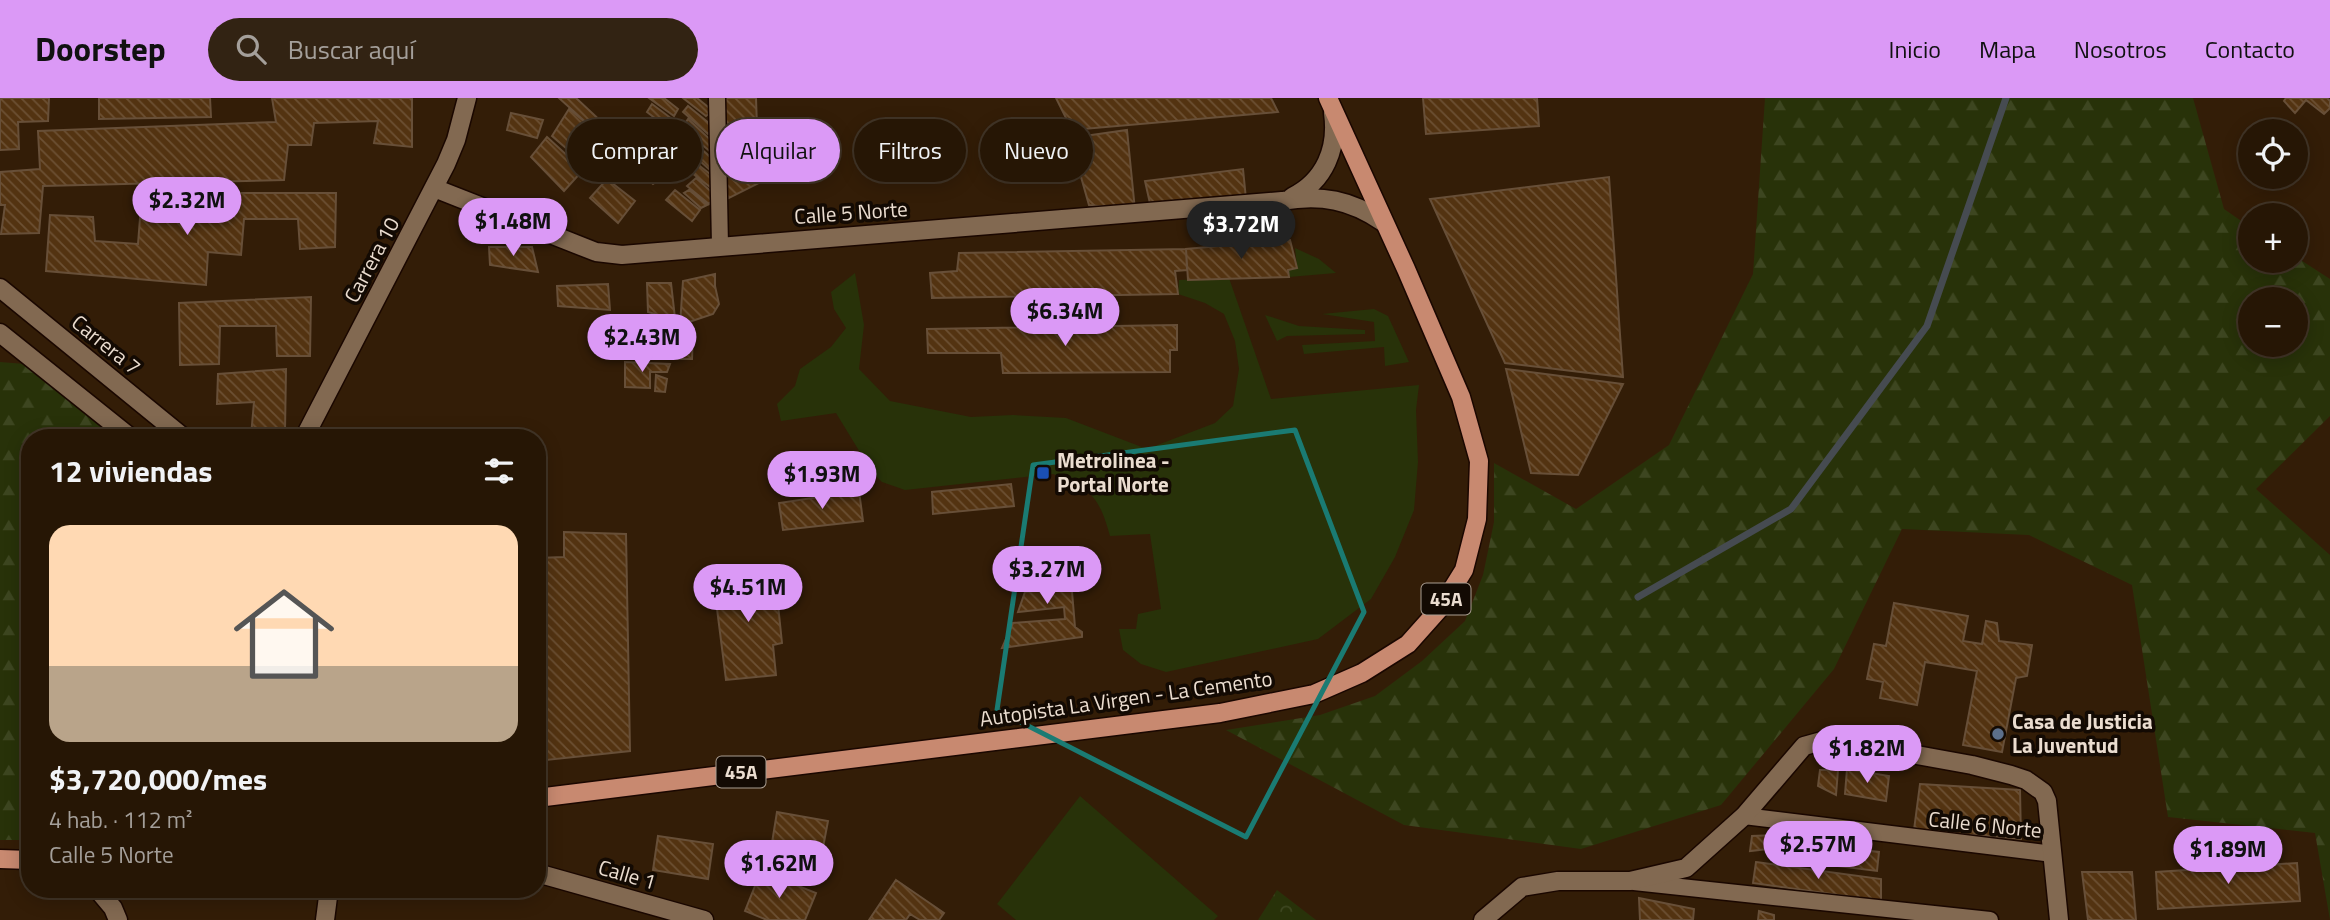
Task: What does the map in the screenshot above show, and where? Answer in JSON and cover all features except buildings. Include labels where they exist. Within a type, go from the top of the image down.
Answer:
[{"type":"main road","name":"Autopista La Virgen - La Cemento","points":[[546,798],[1220,713],[1314,694],[1362,673],[1408,644],[1441,607],[1464,570],[1478,519],[1479,461],[1461,397],[1330,103]]},
{"type":"main road","points":[[0,859],[21,860]]},
{"type":"street","name":"Carrera 10","points":[[309,429],[434,188],[456,140],[467,98]]},
{"type":"street","points":[[717,98],[720,245]]},
{"type":"street","name":"Calle 5 Norte","points":[[1282,201],[1304,191],[1320,175],[1332,154],[1336,131],[1330,103]]},
{"type":"street","name":"Calle 5 Norte","points":[[434,188],[596,252],[622,255],[1282,201],[1303,197],[1325,197],[1346,202],[1365,209],[1383,222]]},
{"type":"street","name":"Carrera 7","points":[[0,288],[173,429]]},
{"type":"street","points":[[0,333],[120,429]]},
{"type":"street","points":[[1630,881],[1686,868],[1744,816],[1804,746],[1829,739],[1972,765],[2026,780],[2043,792],[2047,801],[2059,920]]},
{"type":"street","name":"Calle 6 Norte","points":[[1744,816],[2053,854]]},
{"type":"street","name":"Calle 1","points":[[546,876],[704,920]]},
{"type":"street","points":[[1483,920],[1522,887],[1559,881],[1630,881],[1990,920]]},
{"type":"street","points":[[105,898],[118,920]]},
{"type":"street","points":[[324,920],[328,898]]},
{"type":"highlighted area","points":[[1295,430],[1364,612],[1246,837],[997,710],[1033,465]]},
{"type":"green space","points":[[1765,98],[2193,98],[2224,209],[2238,219],[2238,273],[2308,273],[2308,265],[2330,279],[2330,416],[2256,489],[2330,555],[2330,920],[2315,833],[2168,817],[2132,585],[2029,535],[1902,529],[1834,669],[1721,805],[1581,849],[1404,825],[1226,730],[1320,715],[1375,696],[1422,661],[1465,621],[1483,575],[1494,522],[1494,463],[1576,509],[1669,445],[1753,274]]},
{"type":"green space","points":[[1295,248],[1319,259],[1336,273],[1289,277],[1288,270],[1297,267]]},
{"type":"green space","points":[[855,273],[864,325],[859,369],[890,401],[971,417],[1013,415],[1066,418],[1147,449],[1215,423],[1233,406],[1239,369],[1235,341],[1224,314],[1205,303],[1178,294],[1179,280],[1229,278],[1271,399],[1419,385],[1414,510],[1395,557],[1371,599],[1318,639],[1166,672],[1141,664],[1123,650],[1119,629],[1136,629],[1138,614],[1161,609],[1150,534],[1110,536],[1102,512],[1085,490],[1053,474],[905,490],[882,482],[872,472],[836,413],[781,421],[777,404],[795,386],[800,369],[831,347],[846,328],[834,309],[831,292]]},
{"type":"green space","points":[[1374,309],[1388,316],[1409,362],[1385,366],[1384,347],[1304,354],[1302,345],[1375,341],[1374,322],[1322,314]]},
{"type":"green space","points":[[1265,315],[1299,326],[1365,330],[1365,334],[1287,336],[1277,341]]},
{"type":"green space","points":[[0,362],[25,364],[103,429],[21,429],[21,840],[0,840]]},
{"type":"green space","points":[[1080,796],[1218,916],[1214,920],[1016,920],[997,904]]},
{"type":"green space","points":[[1277,890],[1316,920],[1258,920]]},
{"type":"waterway","points":[[1638,597],[1791,509],[1927,326],[2006,98]]},
{"type":"place","name":"Metrolinea - Portal Norte","points":[[1043,473]]},
{"type":"place","name":"Casa de Justicia La Juventud","points":[[1998,734]]}]
